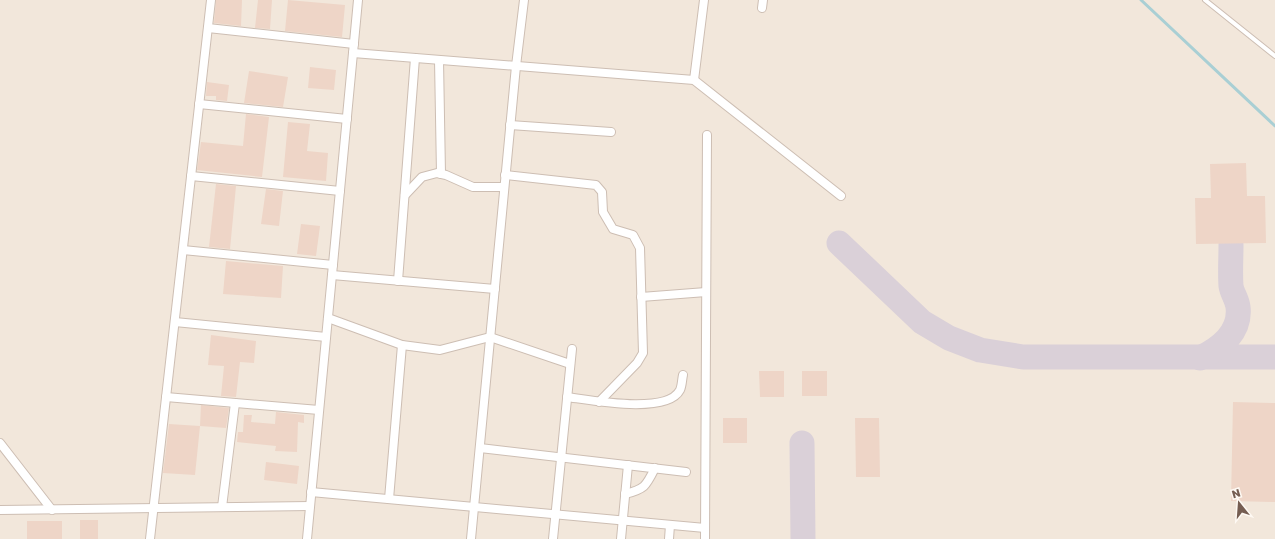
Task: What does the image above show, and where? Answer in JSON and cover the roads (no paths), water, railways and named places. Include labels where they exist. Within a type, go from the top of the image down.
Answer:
[{"type":"street","points":[[150,539],[211,0]]},
{"type":"street","points":[[307,539],[358,0]]},
{"type":"street","points":[[471,539],[505,175],[524,0]]},
{"type":"street","points":[[694,80],[704,0]]},
{"type":"street","points":[[208,28],[354,44]]},
{"type":"street","points":[[353,53],[694,80],[841,196]]},
{"type":"street","points":[[398,281],[415,58]]},
{"type":"street","points":[[439,60],[441,174]]},
{"type":"street","points":[[199,104],[347,119]]},
{"type":"street","points":[[510,125],[610,132]]},
{"type":"street","points":[[705,539],[707,135]]},
{"type":"street","points":[[405,195],[422,177],[437,174],[441,174],[473,187],[504,187]]},
{"type":"street","points":[[505,175],[596,185],[602,192],[603,212],[613,229],[633,235],[640,248],[643,352],[637,363],[599,402]]},
{"type":"street","points":[[191,176],[340,191]]},
{"type":"street","points":[[183,250],[333,265]]},
{"type":"street","points":[[332,275],[495,289]]},
{"type":"street","points":[[641,297],[706,292]]},
{"type":"street","points":[[328,318],[402,345],[440,350],[490,337],[570,364]]},
{"type":"street","points":[[175,322],[326,337]]},
{"type":"street","points":[[389,499],[402,345]]},
{"type":"street","points":[[553,539],[572,349]]},
{"type":"street","points":[[567,397],[618,405],[655,404],[674,396],[681,390],[683,375]]},
{"type":"street","points":[[166,397],[319,410]]},
{"type":"street","points":[[222,507],[235,403]]},
{"type":"street","points":[[0,443],[52,510]]},
{"type":"street","points":[[480,448],[686,472]]},
{"type":"street","points":[[621,539],[628,465]]},
{"type":"street","points":[[625,494],[640,490],[646,486],[655,468]]},
{"type":"street","points":[[311,492],[705,528]]},
{"type":"street","points":[[0,510],[310,506]]},
{"type":"street","points":[[669,539],[670,525]]},
{"type":"lane","points":[[1205,0],[1275,56]]},
{"type":"waterway","points":[[1141,0],[1275,126]]}]
